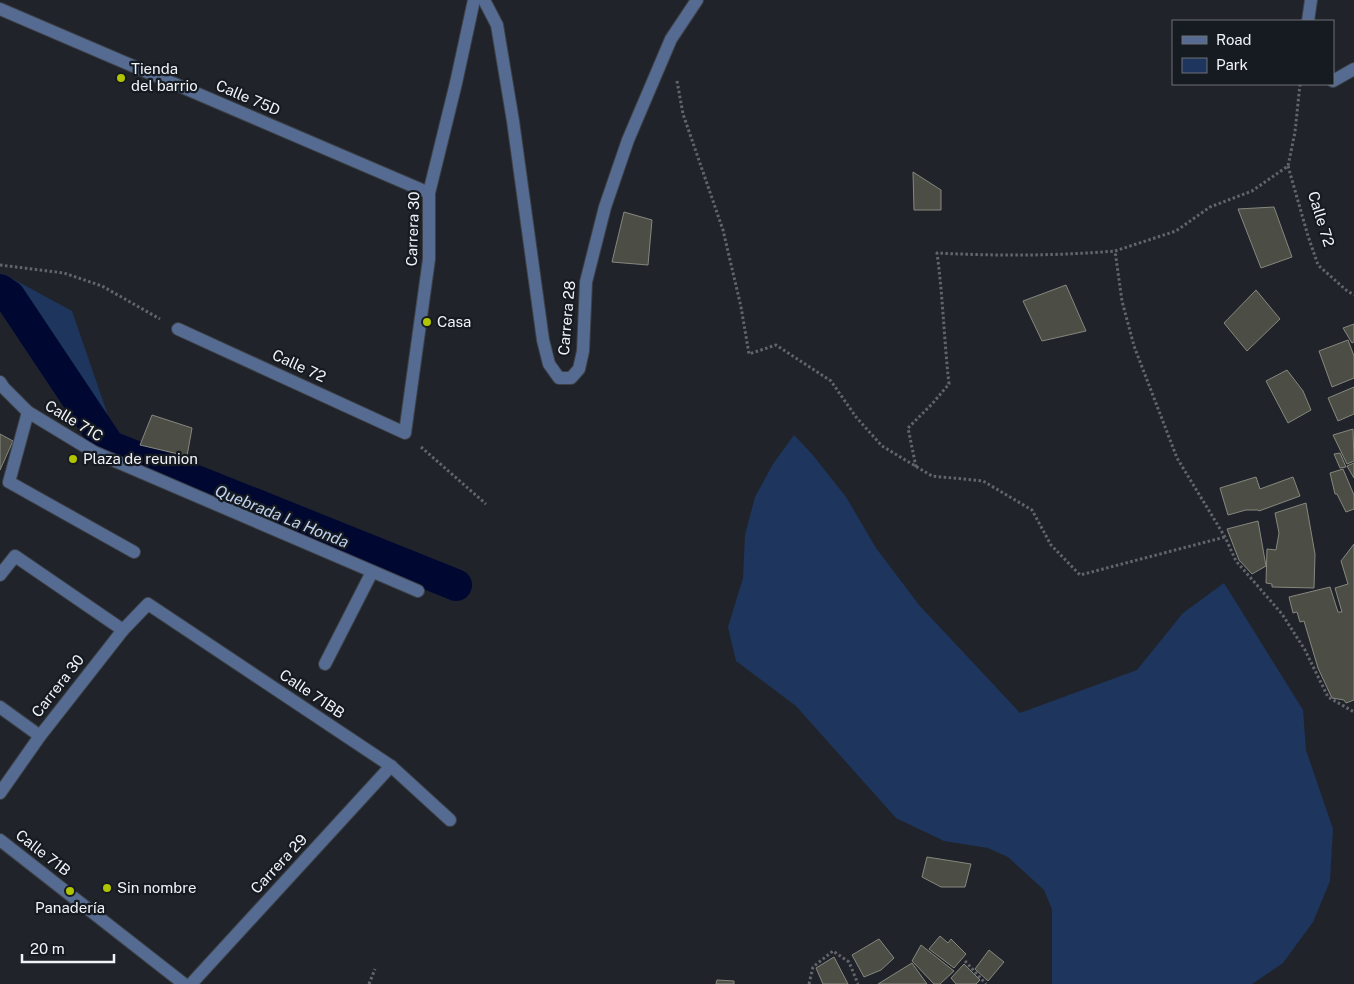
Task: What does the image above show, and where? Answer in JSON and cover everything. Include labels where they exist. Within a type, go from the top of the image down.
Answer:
[{"type":"street","name":"Carrera 30","points":[[405,433],[429,259],[429,193],[474,0]]},
{"type":"street","name":"Carrera 28","points":[[484,0],[497,25],[513,120],[545,348],[549,364],[559,378],[571,378],[579,369],[583,350],[586,282],[605,207],[628,140],[671,39],[697,0]]},
{"type":"street","points":[[1308,20],[1312,0]]},
{"type":"street","name":"Calle 75D","points":[[0,8],[429,193]]},
{"type":"street","points":[[1334,80],[1354,69]]},
{"type":"street","name":"Calle 72","points":[[178,329],[405,433]]},
{"type":"street","name":"Calle 71C","points":[[0,382],[28,412],[94,452],[418,591]]},
{"type":"street","points":[[28,412],[9,482],[134,552]]},
{"type":"street","points":[[0,574],[15,556],[122,630]]},
{"type":"street","points":[[325,664],[372,572]]},
{"type":"street","name":"Carrera 30","points":[[0,792],[40,736],[122,630],[148,604]]},
{"type":"street","name":"Calle 71BB","points":[[148,604],[391,766],[450,820]]},
{"type":"street","points":[[0,707],[40,736]]},
{"type":"street","name":"Carrera 29","points":[[191,984],[391,766]]},
{"type":"street","name":"Calle 71B","points":[[0,840],[184,984]]},
{"type":"path","points":[[677,76],[682,114],[723,230],[741,307],[749,354],[776,345],[831,381],[856,417],[882,446],[932,476],[983,481],[1032,510],[1050,545],[1080,575],[1225,537]]},
{"type":"path","points":[[916,467],[908,428],[949,384],[944,342],[942,289],[937,254],[1058,256],[1115,252],[1176,231],[1210,207],[1252,191],[1288,166],[1295,132],[1300,85]]},
{"type":"path","name":"Calle 72","points":[[1288,166],[1318,265],[1354,295]]},
{"type":"path","points":[[1115,252],[1122,301],[1134,346],[1177,458],[1225,537],[1236,561],[1282,614],[1305,650],[1328,698],[1354,712]]},
{"type":"path","points":[[0,265],[64,273],[102,286],[178,329]]},
{"type":"path","points":[[405,433],[486,504]]},
{"type":"path","points":[[809,984],[813,967],[833,951],[850,962],[858,984]]},
{"type":"path","points":[[965,961],[986,984]]},
{"type":"path","points":[[369,984],[375,969]]},
{"type":"green space","points":[[2,273],[72,311],[113,430]]},
{"type":"green space","points":[[794,435],[812,454],[846,497],[876,548],[919,605],[1020,713],[1137,670],[1183,613],[1224,583],[1303,710],[1306,750],[1333,829],[1330,881],[1313,922],[1283,963],[1252,984],[1052,984],[1052,909],[1044,890],[1008,857],[988,848],[944,841],[896,818],[796,706],[736,661],[728,627],[743,578],[745,535],[755,497],[773,464]]},
{"type":"building","points":[[913,172],[941,190],[941,210],[914,210]]},
{"type":"building","points":[[1274,207],[1292,257],[1261,268],[1238,209]]},
{"type":"building","points":[[624,212],[652,220],[648,265],[612,262]]},
{"type":"building","points":[[1066,285],[1086,331],[1042,341],[1023,301]]},
{"type":"building","points":[[1256,290],[1280,319],[1247,351],[1224,323]]},
{"type":"building","points":[[1354,324],[1354,342],[1352,343],[1343,328]]},
{"type":"building","points":[[1348,340],[1354,356],[1354,378],[1332,387],[1319,351]]},
{"type":"building","points":[[1287,370],[1303,391],[1311,410],[1288,423],[1266,381]]},
{"type":"building","points":[[1354,387],[1354,414],[1338,421],[1328,398]]},
{"type":"building","points":[[152,415],[192,428],[187,456],[140,445]]},
{"type":"building","points":[[1353,429],[1354,461],[1347,464],[1333,435]]},
{"type":"building","points":[[0,434],[13,441],[0,470]]},
{"type":"building","points":[[1340,453],[1346,467],[1340,468],[1334,454]]},
{"type":"building","points":[[1354,463],[1354,478],[1347,466]]},
{"type":"building","points":[[1343,469],[1354,495],[1354,509],[1346,512],[1337,494],[1335,494],[1330,473]]},
{"type":"building","points":[[1256,477],[1260,489],[1293,477],[1300,496],[1259,511],[1246,510],[1228,515],[1220,488]]},
{"type":"building","points":[[1306,503],[1315,554],[1314,588],[1272,587],[1272,584],[1266,583],[1267,549],[1276,550],[1279,533],[1275,513]]},
{"type":"building","points":[[1258,521],[1266,566],[1252,574],[1239,560],[1227,529]]},
{"type":"building","points":[[1354,544],[1354,700],[1346,703],[1344,700],[1332,698],[1318,668],[1304,621],[1300,622],[1297,612],[1293,613],[1289,597],[1330,587],[1338,612],[1342,612],[1335,588],[1348,584],[1341,561]]},
{"type":"building","points":[[927,857],[971,864],[965,887],[941,887],[922,877]]},
{"type":"building","points":[[940,936],[948,943],[951,939],[966,954],[954,968],[929,949]]},
{"type":"building","points":[[879,939],[894,958],[881,970],[864,977],[852,955]]},
{"type":"building","points":[[921,945],[954,971],[940,984],[934,984],[912,961]]},
{"type":"building","points":[[989,950],[1004,962],[988,981],[975,969]]},
{"type":"building","points":[[834,957],[848,984],[823,984],[816,968]]},
{"type":"building","points":[[912,963],[927,984],[878,984]]},
{"type":"building","points":[[964,964],[980,980],[976,984],[956,984],[951,978]]},
{"type":"building","points":[[717,980],[734,981],[734,984],[716,984]]},
{"type":"waterway","name":"Quebrada La Honda","points":[[0,290],[9,296],[109,446],[456,585]]},
{"type":"place","name":"Tienda del barrio","points":[[121,78]]},
{"type":"place","name":"Casa","points":[[427,322]]},
{"type":"place","name":"Plaza de reunion","points":[[73,459]]},
{"type":"place","name":"Sin nombre","points":[[107,888]]},
{"type":"place","name":"Panadería","points":[[70,891]]}]
